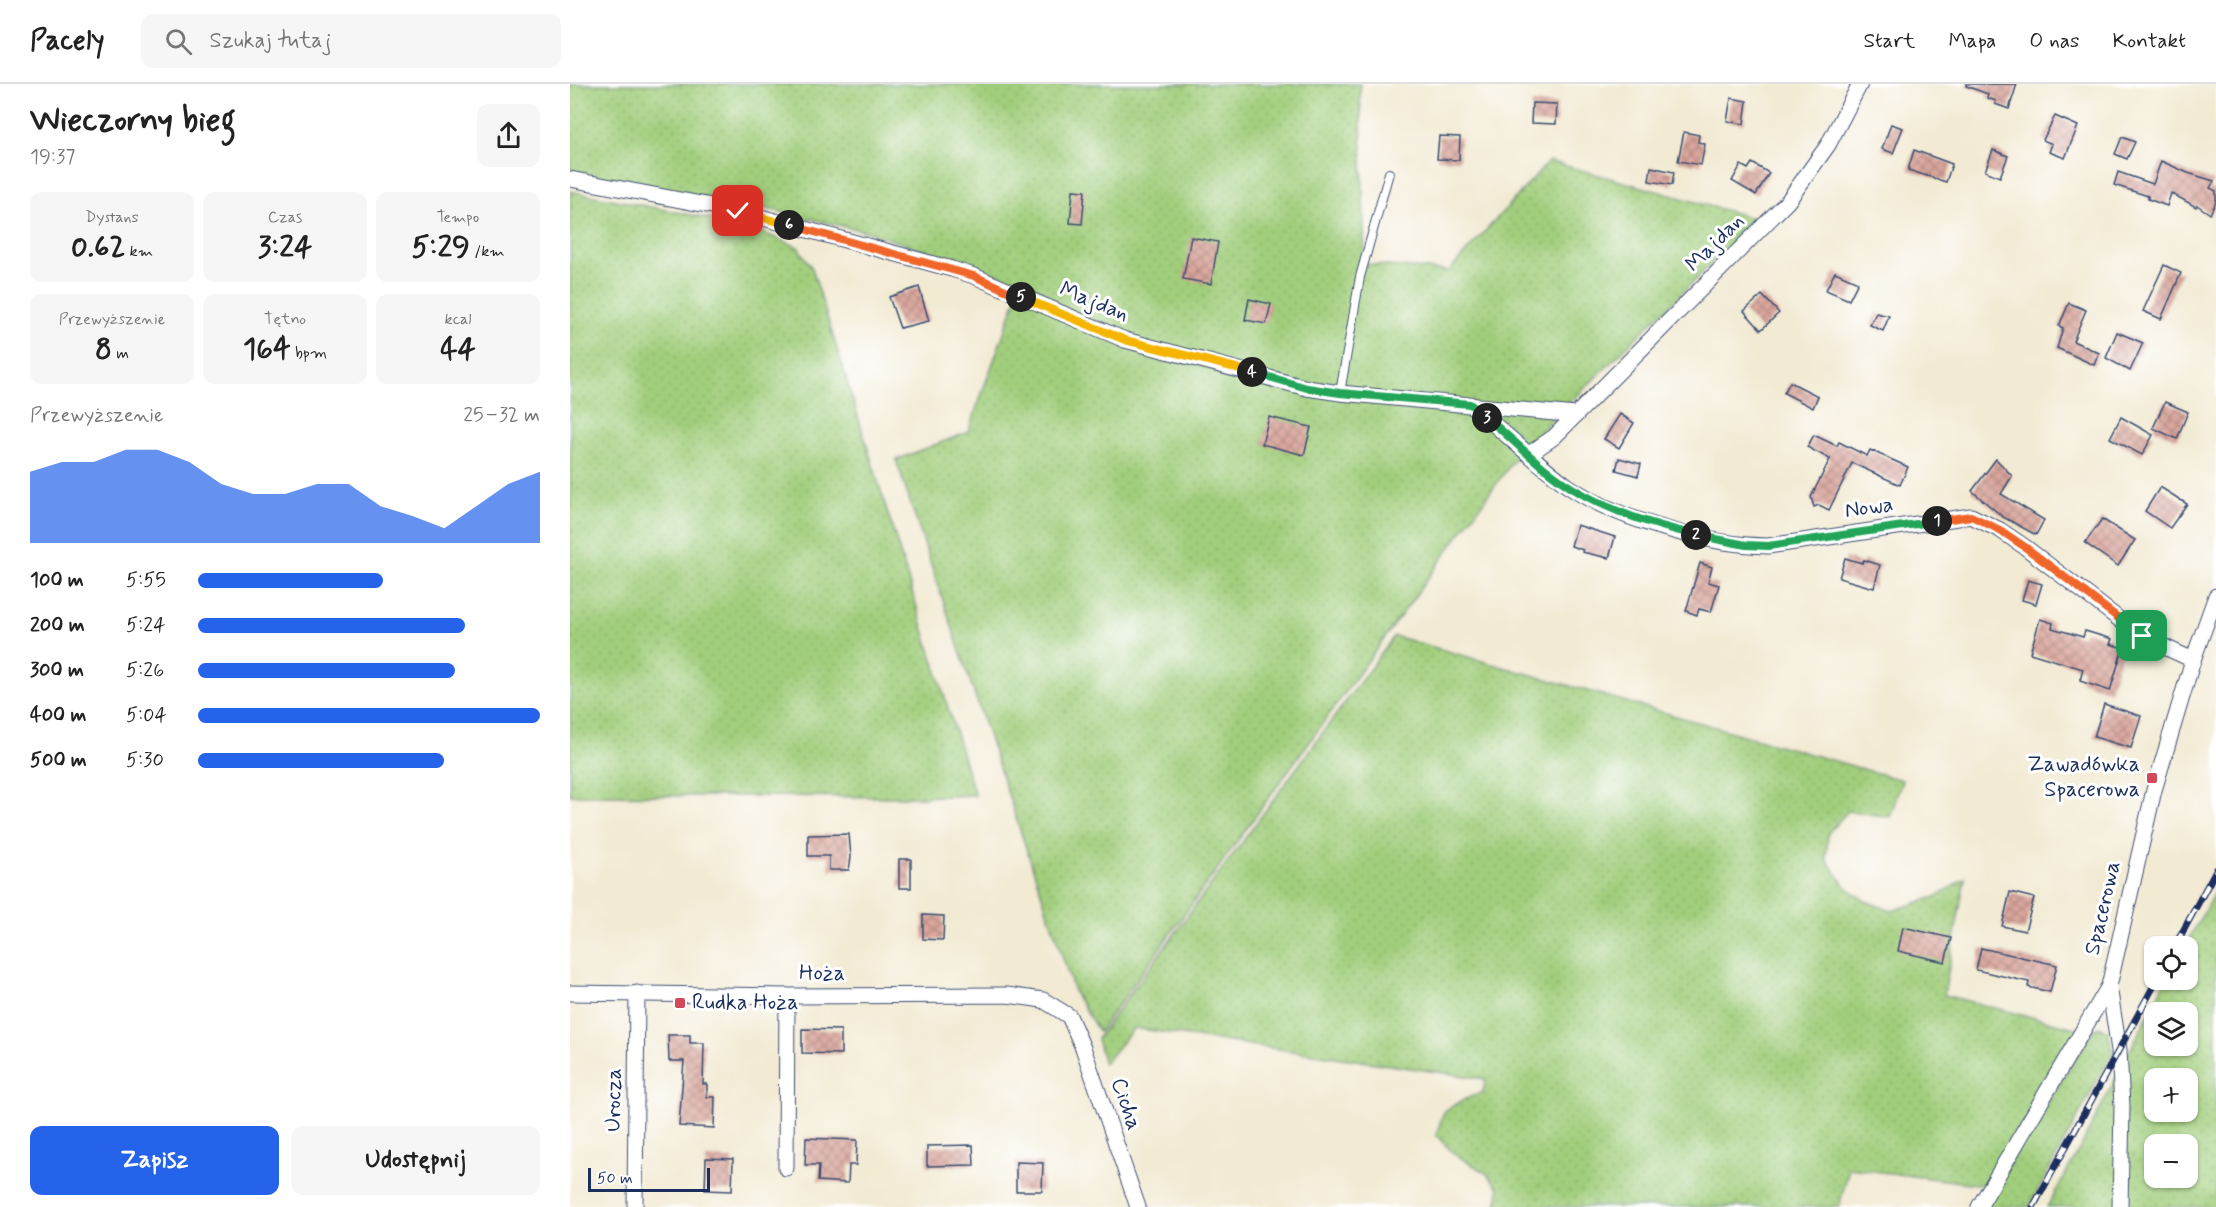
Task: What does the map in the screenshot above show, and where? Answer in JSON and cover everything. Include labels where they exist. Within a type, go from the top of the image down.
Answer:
[{"type":"street","name":"Majdan","points":[[1529,454],[1554,437],[1788,201],[1828,146],[1860,84]]},
{"type":"street","name":"Majdan","points":[[570,179],[738,211],[929,263],[974,276],[1125,340],[1307,388],[1576,415]]},
{"type":"street","name":"Nowa","points":[[1470,404],[1571,488],[1603,505],[1654,525],[1746,545],[1768,546],[1971,516],[2000,530],[2025,547],[2142,636],[2193,660]]},
{"type":"street","name":"Spacerowa","points":[[1979,1207],[2109,986],[2143,835],[2193,660],[2216,596]]},
{"type":"street","points":[[2109,986],[2119,1050],[2122,1106],[2120,1207]]},
{"type":"street","name":"Hoża","points":[[570,993],[1007,996],[1043,1000],[1069,1016]]},
{"type":"street","name":"Urocza","points":[[635,1207],[637,993]]},
{"type":"street","points":[[786,1168],[787,996]]},
{"type":"street","name":"Cicha","points":[[1069,1016],[1083,1048],[1138,1207]]},
{"type":"lane","points":[[1340,393],[1360,277],[1389,173]]},
{"type":"green space","points":[[570,84],[1360,84],[1365,264],[1449,271],[1549,161],[1757,219],[1518,454],[1099,1032],[1075,994],[896,460],[968,432],[1022,282],[864,231],[746,204],[681,200],[570,176]]},
{"type":"green space","points":[[570,191],[747,226],[798,247],[812,268],[975,795],[916,797],[570,795]]},
{"type":"green space","points":[[1394,636],[1902,780],[1890,817],[1848,811],[1828,833],[1826,859],[1845,886],[1865,901],[1892,911],[1938,896],[1965,878],[1944,995],[2083,1030],[1992,1186],[1849,1168],[1839,1207],[1497,1207],[1499,1188],[1486,1173],[1454,1154],[1436,1135],[1444,1111],[1483,1092],[1486,1079],[1134,1028],[1104,1064],[1097,1039]]},
{"type":"green space","points":[[2216,890],[2216,1207],[2047,1207],[2144,1023],[2144,1056],[2198,1056],[2198,1002],[2155,1002],[2161,990],[2198,990],[2198,936],[2191,936]]},
{"type":"green space","points":[[2101,1027],[2108,1031],[2113,1052],[2029,1207],[1982,1207],[2094,1029]]},
{"type":"building","points":[[1966,84],[2017,84],[2009,109],[1995,104],[1996,101],[1987,98],[1988,94],[1966,86]]},
{"type":"building","points":[[1731,98],[1747,101],[1744,124],[1727,121]]},
{"type":"building","points":[[1532,103],[1557,104],[1556,124],[1531,123]]},
{"type":"building","points":[[2055,116],[2078,126],[2065,158],[2049,152],[2052,144],[2043,140]]},
{"type":"building","points":[[1891,124],[1903,128],[1893,153],[1882,149]]},
{"type":"building","points":[[1684,132],[1699,135],[1698,142],[1705,144],[1701,165],[1678,161]]},
{"type":"building","points":[[1439,136],[1460,137],[1459,160],[1437,159]]},
{"type":"building","points":[[2122,137],[2135,142],[2127,159],[2115,154]]},
{"type":"building","points":[[1914,150],[1952,164],[1946,182],[1908,170]]},
{"type":"building","points":[[1993,150],[2008,156],[2000,177],[1985,171]]},
{"type":"building","points":[[2161,161],[2214,181],[2210,188],[2216,191],[2216,202],[2210,214],[2171,193],[2167,206],[2148,199],[2148,196],[2114,185],[2118,172],[2153,184]]},
{"type":"building","points":[[1752,163],[1769,173],[1756,195],[1732,181],[1741,165],[1748,169]]},
{"type":"building","points":[[1651,167],[1674,172],[1672,185],[1649,181]]},
{"type":"building","points":[[1073,190],[1085,191],[1082,224],[1070,223]]},
{"type":"building","points":[[1191,237],[1218,242],[1211,284],[1183,279]]},
{"type":"building","points":[[2164,265],[2181,273],[2161,319],[2143,311]]},
{"type":"building","points":[[1835,272],[1858,282],[1849,300],[1826,290]]},
{"type":"building","points":[[919,287],[929,321],[900,328],[889,297]]},
{"type":"building","points":[[1762,295],[1779,313],[1761,330],[1744,311]]},
{"type":"building","points":[[1249,299],[1271,304],[1266,324],[1245,320]]},
{"type":"building","points":[[2069,303],[2086,310],[2073,341],[2099,353],[2094,365],[2057,348],[2063,328],[2059,326]]},
{"type":"building","points":[[1876,313],[1889,316],[1883,331],[1870,325]]},
{"type":"building","points":[[2117,332],[2143,343],[2130,371],[2106,358]]},
{"type":"building","points":[[1790,382],[1818,396],[1813,408],[1784,393]]},
{"type":"building","points":[[2165,402],[2188,412],[2177,439],[2153,428]]},
{"type":"building","points":[[1620,414],[1634,423],[1619,448],[1604,439]]},
{"type":"building","points":[[1269,417],[1311,427],[1304,455],[1262,444]]},
{"type":"building","points":[[2121,417],[2153,435],[2142,455],[2110,438]]},
{"type":"building","points":[[1814,435],[1837,446],[1839,442],[1867,456],[1870,450],[1908,467],[1900,485],[1852,463],[1829,510],[1819,505],[1814,507],[1811,497],[1830,459],[1807,447]]},
{"type":"building","points":[[1619,458],[1641,464],[1638,476],[1616,470]]},
{"type":"building","points":[[1996,459],[2012,476],[2001,494],[2044,520],[2036,535],[2003,517],[1972,491]]},
{"type":"building","points":[[2160,487],[2187,504],[2170,528],[2145,511]]},
{"type":"building","points":[[2102,519],[2135,540],[2118,566],[2085,543]]},
{"type":"building","points":[[1577,525],[1615,537],[1609,558],[1582,552],[1583,550],[1571,546]]},
{"type":"building","points":[[1845,558],[1880,565],[1874,588],[1839,578]]},
{"type":"building","points":[[1700,563],[1712,567],[1708,582],[1719,585],[1711,612],[1699,609],[1697,615],[1686,611]]},
{"type":"building","points":[[2028,580],[2042,584],[2036,604],[2022,600]]},
{"type":"building","points":[[2040,619],[2053,623],[2052,628],[2083,637],[2085,631],[2112,639],[2110,644],[2123,648],[2110,691],[2080,681],[2083,669],[2030,653]]},
{"type":"building","points":[[2104,704],[2141,716],[2131,748],[2094,737]]},
{"type":"building","points":[[849,834],[851,857],[849,870],[829,870],[829,856],[808,856],[808,835]]},
{"type":"building","points":[[899,859],[911,859],[911,888],[899,888]]},
{"type":"building","points":[[2010,892],[2034,898],[2025,931],[2002,926]]},
{"type":"building","points":[[923,915],[944,916],[943,940],[923,939]]},
{"type":"building","points":[[1903,927],[1951,938],[1945,962],[1898,951]]},
{"type":"building","points":[[1981,948],[2057,965],[2050,992],[2028,987],[2029,982],[1976,970]]},
{"type":"building","points":[[802,1029],[841,1030],[841,1054],[802,1053]]},
{"type":"building","points":[[668,1035],[690,1035],[690,1043],[704,1043],[703,1084],[707,1084],[707,1097],[715,1097],[714,1128],[679,1126],[684,1061],[669,1061]]},
{"type":"building","points":[[806,1138],[857,1140],[856,1165],[849,1165],[848,1183],[818,1181],[819,1165],[805,1165]]},
{"type":"building","points":[[973,1145],[974,1165],[927,1166],[927,1146]]},
{"type":"building","points":[[706,1158],[733,1159],[732,1191],[705,1190]]},
{"type":"building","points":[[1016,1162],[1043,1163],[1042,1191],[1016,1191]]},
{"type":"railway","points":[[2180,936],[2216,870]]},
{"type":"railway","points":[[2033,1207],[2152,990]]},
{"type":"place","name":"Zawadówka Spacerowa","points":[[2152,778]]},
{"type":"place","name":"Rudka Hoża","points":[[680,1003]]},
{"type":"route","points":[[738,211],[974,276],[1125,340],[1307,388],[1470,404],[1544,468],[1571,488],[1632,517],[1677,531],[1724,542],[1768,546],[1971,516],[2000,530],[2025,547],[2142,636]]}]
